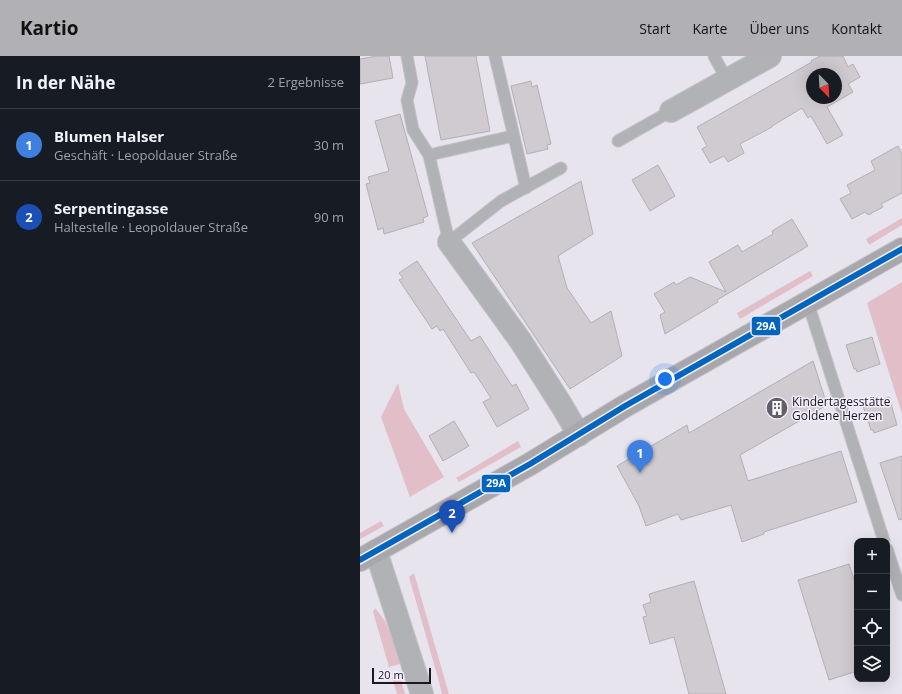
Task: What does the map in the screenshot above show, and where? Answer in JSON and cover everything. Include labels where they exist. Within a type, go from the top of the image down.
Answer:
[{"type":"main road","points":[[368,555],[530,464],[625,406],[902,249]]},
{"type":"street","points":[[671,111],[770,56]]},
{"type":"street","points":[[449,242],[520,340],[579,435]]},
{"type":"street","points":[[368,555],[422,694]]},
{"type":"lane","points":[[407,56],[412,83],[407,100],[413,130],[429,155],[449,242],[501,201],[561,168]]},
{"type":"lane","points":[[495,56],[526,188]]},
{"type":"lane","points":[[714,56],[731,78]]},
{"type":"lane","points":[[618,141],[671,111]]},
{"type":"lane","points":[[429,155],[513,136]]},
{"type":"lane","points":[[808,303],[883,538]]},
{"type":"lane","points":[[890,558],[902,595]]},
{"type":"shaded area","points":[[902,218],[902,225],[869,245],[866,239]]},
{"type":"shaded area","points":[[810,271],[813,276],[740,319],[737,313]]},
{"type":"shaded area","points":[[902,282],[902,414],[867,303]]},
{"type":"shaded area","points":[[398,383],[404,409],[444,477],[410,497],[381,417]]},
{"type":"shaded area","points":[[518,441],[521,447],[459,482],[456,478]]},
{"type":"shaded area","points":[[381,521],[384,526],[360,539],[360,533]]},
{"type":"shaded area","points":[[414,573],[449,694],[442,694],[409,577]]},
{"type":"shaded area","points":[[375,608],[385,621],[401,660],[400,664],[389,667],[373,612]]},
{"type":"shaded area","points":[[400,676],[405,694],[397,694],[392,678]]},
{"type":"building","points":[[377,56],[389,56],[393,78],[360,84],[360,59]]},
{"type":"building","points":[[425,56],[476,56],[490,131],[441,140]]},
{"type":"building","points":[[820,56],[843,56],[848,67],[853,64],[860,77],[848,84],[853,92],[842,98],[842,68],[806,68],[806,104],[832,104],[827,107],[843,135],[827,144],[811,116],[808,118],[802,108],[772,127],[740,144],[744,153],[728,162],[724,156],[710,163],[702,149],[707,146],[697,127],[812,62],[811,61]]},
{"type":"building","points":[[531,81],[532,87],[537,85],[551,144],[547,145],[548,149],[527,154],[511,86]]},
{"type":"building","points":[[400,114],[428,216],[423,218],[424,222],[384,234],[383,228],[378,230],[366,184],[370,183],[368,177],[389,171],[375,121]]},
{"type":"building","points":[[898,146],[902,154],[902,193],[881,204],[883,207],[868,215],[865,212],[852,219],[840,199],[851,193],[847,185],[875,170],[871,161]]},
{"type":"building","points":[[658,165],[675,196],[650,211],[632,180]]},
{"type":"building","points":[[581,181],[593,234],[558,256],[567,288],[591,323],[611,311],[622,356],[570,389],[472,243]]},
{"type":"building","points":[[792,219],[808,246],[717,300],[718,302],[665,334],[660,315],[665,312],[654,294],[674,282],[676,285],[690,277],[726,292],[709,262],[738,245],[742,252],[773,234],[772,231]]},
{"type":"building","points":[[417,261],[471,341],[480,336],[512,386],[516,384],[529,409],[497,427],[483,402],[491,398],[474,372],[471,373],[443,329],[440,331],[437,326],[432,329],[399,280],[403,278],[399,273]]},
{"type":"building","points":[[872,337],[880,364],[857,372],[856,369],[854,369],[846,345]]},
{"type":"building","points":[[813,361],[827,405],[740,455],[748,481],[841,451],[857,502],[764,532],[764,534],[742,542],[731,505],[681,520],[678,514],[646,526],[639,506],[617,466],[687,425],[689,433]]},
{"type":"building","points":[[889,397],[897,425],[874,433],[873,430],[871,430],[863,406]]},
{"type":"building","points":[[454,421],[469,446],[443,461],[429,436]]},
{"type":"building","points":[[902,456],[902,519],[899,520],[880,463]]},
{"type":"building","points":[[849,564],[854,580],[854,672],[829,680],[798,580]]},
{"type":"building","points":[[694,581],[726,694],[689,694],[674,637],[650,644],[643,617],[647,616],[643,605],[651,602],[649,594]]},
{"type":"transit line","name":"29A","points":[[360,560],[530,464],[625,406],[902,249]]},
{"type":"place","name":"Kindertagesstätte Goldene Herzen","points":[[777,408]]},
{"type":"place","name":"Blumen Halser","points":[[640,473]]},
{"type":"place","name":"Serpentingasse","points":[[452,533]]}]
